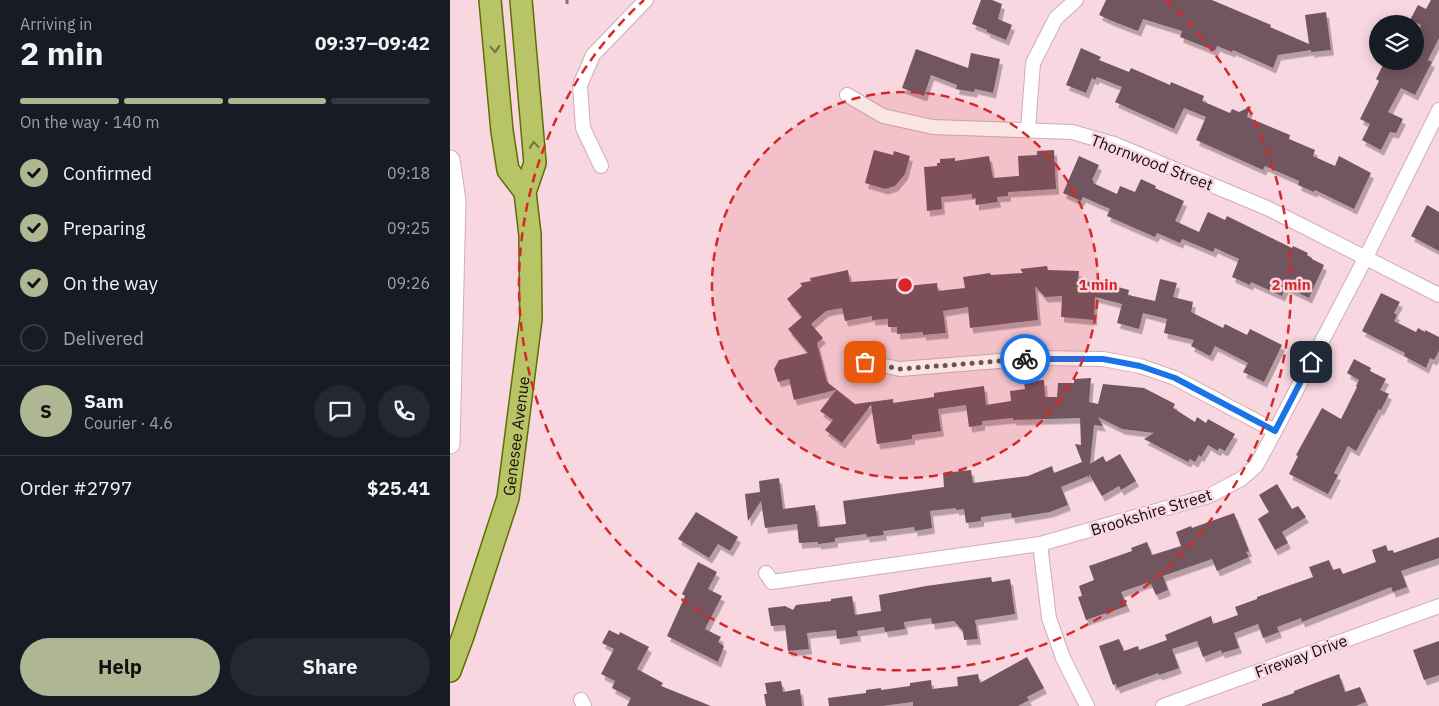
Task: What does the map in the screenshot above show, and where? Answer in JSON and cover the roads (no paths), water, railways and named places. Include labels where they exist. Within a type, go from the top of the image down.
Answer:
[{"type":"main road","points":[[490,0],[502,131],[508,170],[525,192]]},
{"type":"main road","name":"Genesee Avenue","points":[[450,671],[508,498],[531,319],[530,235],[525,192],[535,163],[521,0]]},
{"type":"street","points":[[601,166],[583,128],[580,85],[594,56],[646,0]]},
{"type":"street","points":[[1028,129],[1033,63],[1056,18],[1076,0]]},
{"type":"street","name":"Thornwood Street","points":[[847,95],[882,116],[933,127],[1072,132],[1114,144],[1267,208],[1439,296]]},
{"type":"street","name":"Brookshire Street","points":[[766,573],[772,582],[1040,544],[1209,496],[1242,478],[1256,466],[1275,431],[1439,110]]},
{"type":"street","points":[[450,160],[456,201],[450,444]]},
{"type":"street","points":[[865,362],[900,369],[1038,358],[1103,359],[1140,366],[1175,378],[1275,431]]},
{"type":"street","points":[[1040,544],[1048,618],[1063,658],[1087,706]]},
{"type":"street","name":"Fireway Drive","points":[[1163,706],[1439,606]]}]
